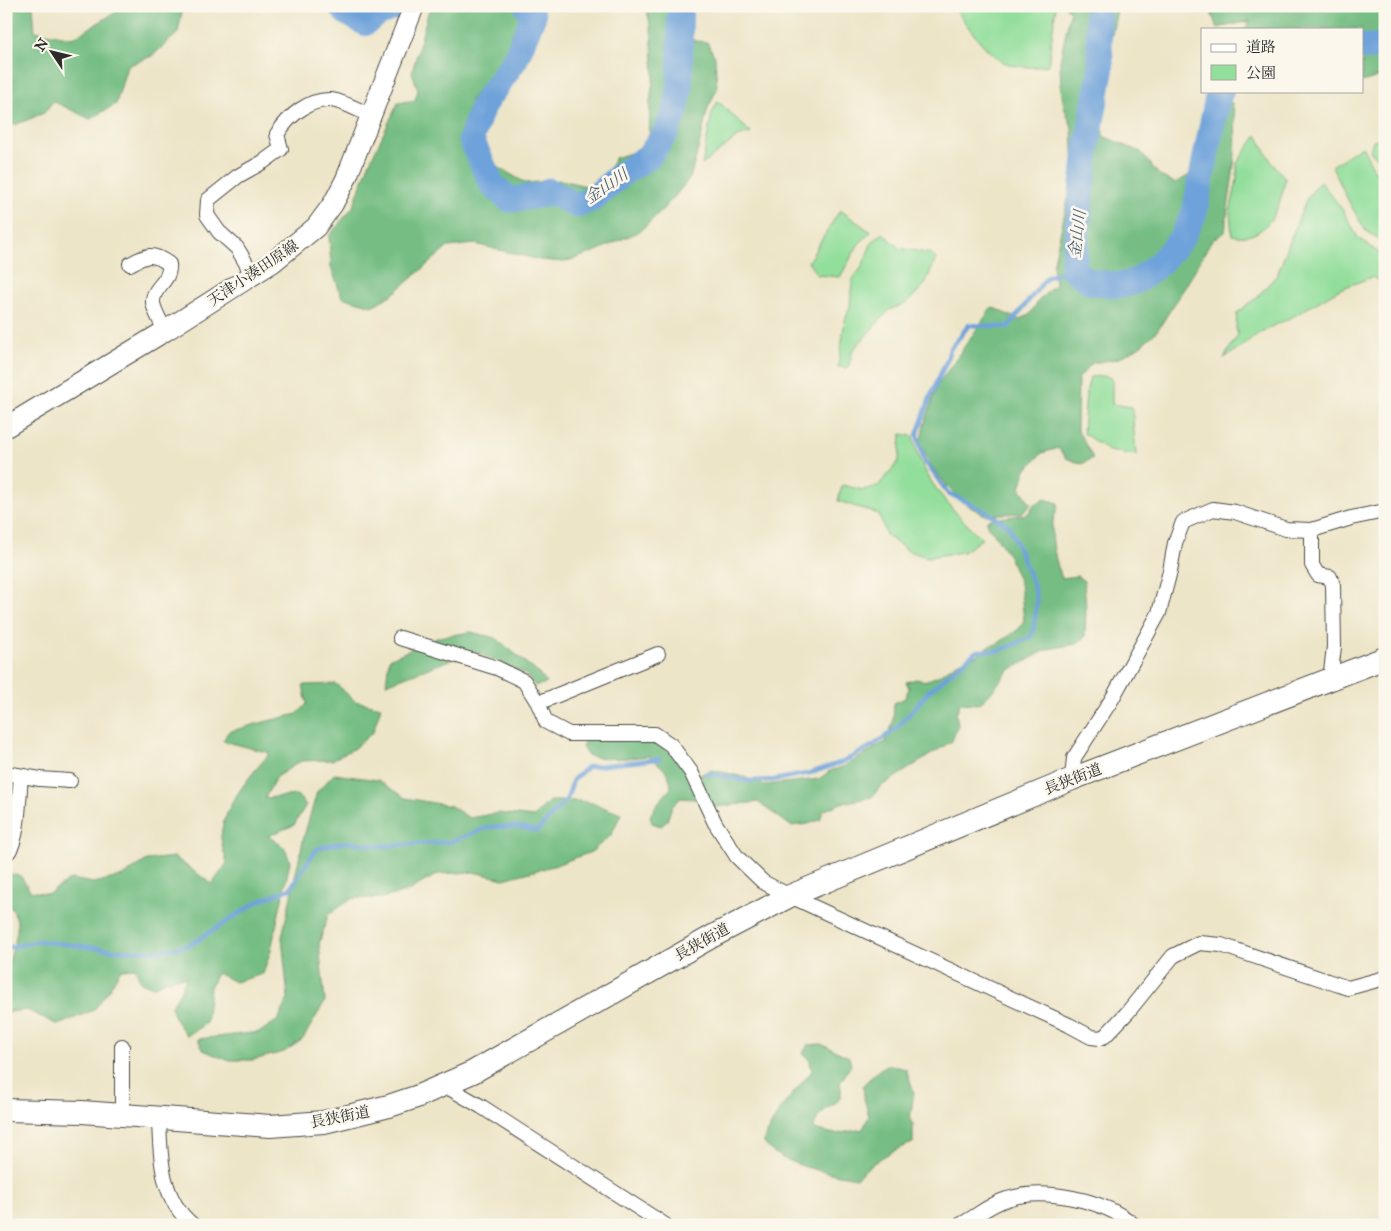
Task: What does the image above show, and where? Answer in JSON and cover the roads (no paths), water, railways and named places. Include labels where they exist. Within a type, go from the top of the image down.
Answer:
[{"type":"main road","name":"天津小湊田原線","points":[[6,427],[165,331],[273,262],[307,236],[333,204],[346,179],[412,10]]},
{"type":"main road","name":"長狭街道","points":[[6,1110],[122,1114],[270,1126],[324,1122],[390,1106],[444,1085],[487,1064],[713,936],[790,896],[1072,779],[1385,658]]},
{"type":"street","points":[[253,274],[238,248],[219,232],[207,215],[208,200],[238,176],[263,162],[280,149],[277,134],[284,122],[307,104],[331,100],[358,109],[371,116]]},
{"type":"street","points":[[130,264],[145,256],[157,256],[169,264],[170,271],[166,280],[155,293],[153,302],[165,331]]},
{"type":"street","points":[[1072,779],[1074,758],[1112,699],[1159,613],[1175,543],[1182,522],[1213,509],[1235,512],[1286,529],[1312,530],[1350,518],[1385,511]]},
{"type":"street","points":[[1312,530],[1312,565],[1318,575],[1330,577],[1333,585],[1334,647],[1330,680]]},
{"type":"street","points":[[400,638],[497,668],[524,680],[538,703],[546,722],[569,734],[655,734],[671,745],[691,772],[714,823],[738,857],[763,882],[1091,1037],[1100,1038],[1128,1013],[1173,956],[1200,943],[1221,945],[1348,988],[1385,978]]},
{"type":"street","points":[[538,703],[658,654]]},
{"type":"street","points":[[6,773],[70,780]]},
{"type":"street","points":[[6,854],[10,852],[16,839],[21,776]]},
{"type":"street","points":[[122,1046],[122,1114]]},
{"type":"street","points":[[444,1085],[482,1107],[665,1225]]},
{"type":"street","points":[[159,1117],[160,1148],[165,1178],[176,1205],[178,1220],[193,1225]]},
{"type":"street","points":[[960,1225],[1007,1199],[1033,1194],[1063,1196],[1110,1208],[1134,1225]]},
{"type":"waterway","name":"金山川","points":[[341,6],[347,13],[365,23],[379,13],[396,6]]},
{"type":"waterway","name":"金山川","points":[[527,6],[533,17],[515,60],[483,105],[471,139],[492,185],[510,200],[543,195],[549,191],[576,205],[591,200],[623,173],[649,156],[665,134],[676,110],[680,85],[680,6]]},
{"type":"waterway","name":"金山川","points":[[1097,6],[1101,69],[1087,146],[1073,269],[1090,282],[1116,285],[1127,284],[1140,279],[1160,263],[1181,239],[1194,214],[1217,100],[1221,92]]},
{"type":"waterway","name":"金山川","points":[[1364,47],[1385,46]]},
{"type":"waterway","points":[[706,773],[746,781],[774,780],[810,773],[843,762],[874,745],[898,727],[930,690],[977,651],[999,651],[1031,637],[1037,601],[1033,584],[1009,526],[985,511],[948,493],[924,460],[917,435],[950,349],[969,325],[1008,327],[1047,277],[1073,269]]},
{"type":"waterway","points":[[6,948],[39,941],[114,950],[159,951],[190,945],[257,902],[290,889],[317,849],[347,842],[380,846],[450,842],[489,827],[519,827],[537,831],[567,799],[573,780],[587,767],[659,759]]}]
